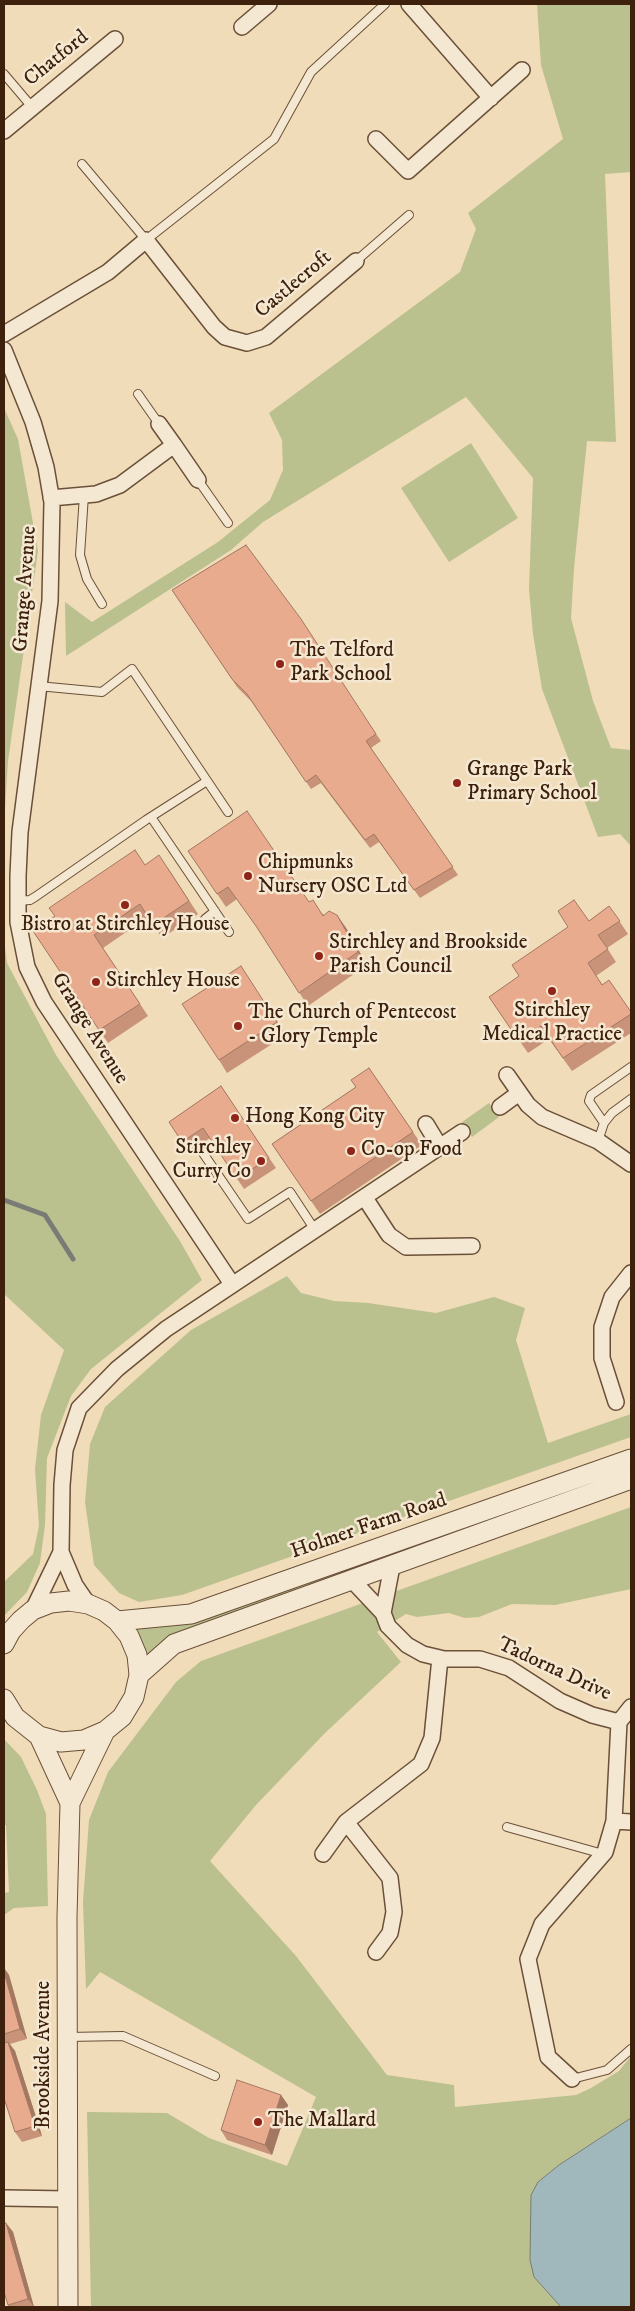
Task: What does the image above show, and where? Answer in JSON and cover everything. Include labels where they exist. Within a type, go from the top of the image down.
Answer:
[{"type":"street","points":[[242,28],[269,4]]},
{"type":"street","points":[[409,4],[490,98]]},
{"type":"street","name":"Chatford","points":[[4,130],[115,39]]},
{"type":"street","points":[[376,139],[408,171],[522,70]]},
{"type":"street","points":[[4,334],[108,272],[146,240]]},
{"type":"street","name":"Castlecroft","points":[[146,240],[214,327],[225,337],[248,343],[266,337],[356,261]]},
{"type":"street","name":"Grange Avenue","points":[[4,350],[33,422],[46,467],[51,498],[50,601],[20,832],[17,901],[20,931],[27,967],[44,1002],[232,1284]]},
{"type":"street","points":[[159,424],[198,480]]},
{"type":"street","points":[[51,498],[96,494],[120,485],[174,445]]},
{"type":"street","points":[[506,1075],[528,1105],[542,1117],[598,1141],[631,1164]]},
{"type":"street","points":[[500,1107],[520,1094]]},
{"type":"street","points":[[426,1124],[440,1147]]},
{"type":"street","points":[[88,1604],[75,1585],[61,1552],[62,1485],[65,1450],[79,1408],[117,1369],[166,1329],[462,1132]]},
{"type":"street","points":[[364,1198],[388,1235],[406,1247],[472,1246]]},
{"type":"street","points":[[616,1402],[602,1358],[602,1327],[612,1297],[631,1273]]},
{"type":"street","name":"Holmer Farm Road","points":[[117,1621],[191,1614],[631,1459]]},
{"type":"street","name":"Holmer Farm Road","points":[[139,1675],[174,1644],[631,1479]]},
{"type":"street","points":[[33,1610],[61,1552]]},
{"type":"street","points":[[383,1613],[392,1566]]},
{"type":"street","name":"Tadorna Drive","points":[[352,1580],[383,1613],[388,1626],[408,1645],[423,1654],[440,1658],[480,1659],[509,1668],[560,1701],[592,1715],[619,1722]]},
{"type":"street","points":[[4,1641],[21,1620],[33,1610],[51,1603],[69,1601],[88,1604],[104,1611],[117,1621],[129,1636],[137,1655],[139,1675],[134,1697],[122,1716],[105,1732],[84,1740],[61,1742],[39,1736],[14,1717],[4,1699]]},
{"type":"street","points":[[324,1854],[346,1822],[421,1764],[432,1738],[440,1658]]},
{"type":"street","name":"Tadorna Drive","points":[[572,2079],[548,2057],[528,1959],[542,1924],[603,1854],[614,1820],[619,1722],[631,1707]]},
{"type":"street","name":"Brookside Avenue","points":[[68,2307],[67,2037],[70,1803],[105,1732]]},
{"type":"street","name":"Brookside Avenue","points":[[39,1736],[70,1803]]},
{"type":"street","points":[[614,1820],[631,1822]]},
{"type":"street","points":[[346,1822],[390,1878],[394,1912],[390,1933],[376,1952]]},
{"type":"street","points":[[4,2198],[68,2199]]},
{"type":"lane","points":[[82,164],[146,240],[274,139],[310,72],[385,4]]},
{"type":"lane","points":[[4,74],[32,107]]},
{"type":"lane","name":"Castlecroft","points":[[356,261],[409,215]]},
{"type":"lane","points":[[138,394],[159,424]]},
{"type":"lane","points":[[198,480],[228,523]]},
{"type":"lane","points":[[84,495],[80,555],[87,579],[102,604]]},
{"type":"lane","points":[[38,686],[102,692],[132,669],[228,812]]},
{"type":"lane","points":[[17,901],[30,900],[35,897],[151,816],[207,780]]},
{"type":"lane","points":[[151,816],[228,932]]},
{"type":"lane","points":[[205,919],[215,912]]},
{"type":"lane","points":[[604,1123],[589,1101],[591,1095],[631,1067]]},
{"type":"lane","points":[[598,1141],[604,1123],[612,1113],[631,1099]]},
{"type":"lane","points":[[203,1153],[248,1219],[290,1192],[315,1230]]},
{"type":"lane","points":[[507,1827],[603,1854]]},
{"type":"lane","points":[[67,2037],[123,2036],[215,2076]]},
{"type":"lane","points":[[572,2079],[607,2070],[631,2050]]},
{"type":"green space","points":[[537,4],[631,4],[631,172],[605,174],[616,442],[587,441],[574,568],[571,618],[593,701],[611,748],[631,750],[631,846],[620,834],[598,837],[542,689],[533,634],[529,589],[533,478],[466,397],[263,522],[231,550],[66,656],[65,602],[92,622],[218,542],[270,500],[283,470],[282,440],[269,413],[460,272],[476,229],[468,213],[563,139],[541,65]]},
{"type":"green space","points":[[4,408],[18,439],[38,551],[8,761],[4,824]]},
{"type":"green space","points":[[471,443],[518,518],[449,562],[401,488]]},
{"type":"green space","points":[[4,938],[7,963],[56,1055],[180,1241],[202,1280],[91,1369],[71,1396],[47,1458],[45,1525],[40,1563],[27,1592],[4,1616],[4,1582],[33,1554],[39,1526],[35,1469],[41,1415],[64,1350],[4,1294]]},
{"type":"green space","points":[[489,1103],[499,1117],[472,1137],[462,1122]]},
{"type":"green space","points":[[287,1276],[301,1293],[334,1301],[368,1303],[436,1313],[494,1297],[525,1308],[516,1340],[548,1443],[631,1414],[631,1437],[182,1595],[139,1602],[119,1593],[94,1565],[85,1502],[90,1444],[105,1407],[191,1330]]},
{"type":"green space","points":[[631,1465],[631,1473],[147,1658],[134,1629],[181,1623]]},
{"type":"green space","points":[[631,1507],[631,1589],[555,1605],[512,1604],[479,1617],[465,1618],[449,1613],[417,1617],[406,1614],[377,1632],[401,1662],[325,1733],[256,1805],[210,1861],[296,1956],[387,2075],[454,2085],[455,2107],[576,2095],[619,2071],[631,2056],[631,2118],[559,2165],[538,2182],[534,2277],[561,2307],[91,2307],[87,2112],[167,2113],[209,2138],[287,2166],[316,2097],[100,1972],[86,1989],[83,1902],[89,1820],[108,1772],[176,1682],[201,1661]]},
{"type":"green space","points":[[4,1739],[21,1757],[46,1814],[48,1906],[14,1908],[4,1915],[4,1893],[9,1892],[6,1825],[4,1825]]},
{"type":"water","points":[[631,2118],[631,2307],[561,2307],[534,2277],[530,2260],[531,2195],[538,2182],[559,2165]]},
{"type":"building","name":"The Telford Park School","points":[[246,545],[301,619],[376,734],[366,741],[453,867],[414,890],[374,834],[365,840],[316,775],[306,782],[247,694],[232,679],[172,590]]},
{"type":"building","points":[[247,811],[309,902],[313,900],[323,916],[329,911],[337,915],[358,952],[299,993],[256,926],[228,887],[217,894],[188,851]]},
{"type":"building","name":"Stirchley House","points":[[135,850],[145,865],[159,855],[189,901],[153,925],[140,904],[94,935],[140,1004],[99,1030],[33,931],[55,916],[49,908]]},
{"type":"building","name":"Stirchley Medical Practice","points":[[574,900],[589,921],[609,906],[620,921],[598,935],[608,949],[588,963],[602,985],[609,980],[631,1014],[563,1058],[541,1026],[519,1041],[489,997],[519,976],[512,965],[568,927],[558,911]]},
{"type":"building","name":"The Church of Pentecost - Glory Temple","points":[[241,966],[277,1022],[219,1060],[182,1004]]},
{"type":"building","name":"Co-op Food","points":[[369,1068],[413,1132],[311,1201],[272,1144],[356,1087],[351,1080]]},
{"type":"building","points":[[221,1086],[269,1158],[237,1179],[203,1128],[182,1142],[169,1122]]},
{"type":"building","points":[[4,1972],[20,2029],[4,2034]]},
{"type":"building","points":[[8,2042],[35,2126],[15,2132],[4,2098],[4,2043]]},
{"type":"building","name":"The Mallard","points":[[237,2080],[281,2095],[265,2145],[221,2130]]},
{"type":"building","points":[[4,2223],[6,2223],[28,2299],[8,2305],[4,2292]]},
{"type":"waterway","points":[[4,1200],[45,1215],[73,1259]]},
{"type":"place","name":"The Telford Park School","points":[[280,664]]},
{"type":"place","name":"Grange Park Primary School","points":[[457,783]]},
{"type":"place","name":"Chipmunks Nursery OSC Ltd","points":[[248,876]]},
{"type":"place","name":"Bistro at Stirchley House","points":[[125,905]]},
{"type":"place","name":"Stirchley and Brookside Parish Council","points":[[319,956]]},
{"type":"place","name":"Stirchley House","points":[[96,982]]},
{"type":"place","name":"Stirchley Medical Practice","points":[[552,991]]},
{"type":"place","name":"The Church of Pentecost - Glory Temple","points":[[238,1026]]},
{"type":"place","name":"Hong Kong City","points":[[235,1118]]},
{"type":"place","name":"Co-op Food","points":[[351,1151]]},
{"type":"place","name":"Stirchley Curry Co","points":[[261,1161]]},
{"type":"place","name":"The Mallard","points":[[258,2122]]}]
